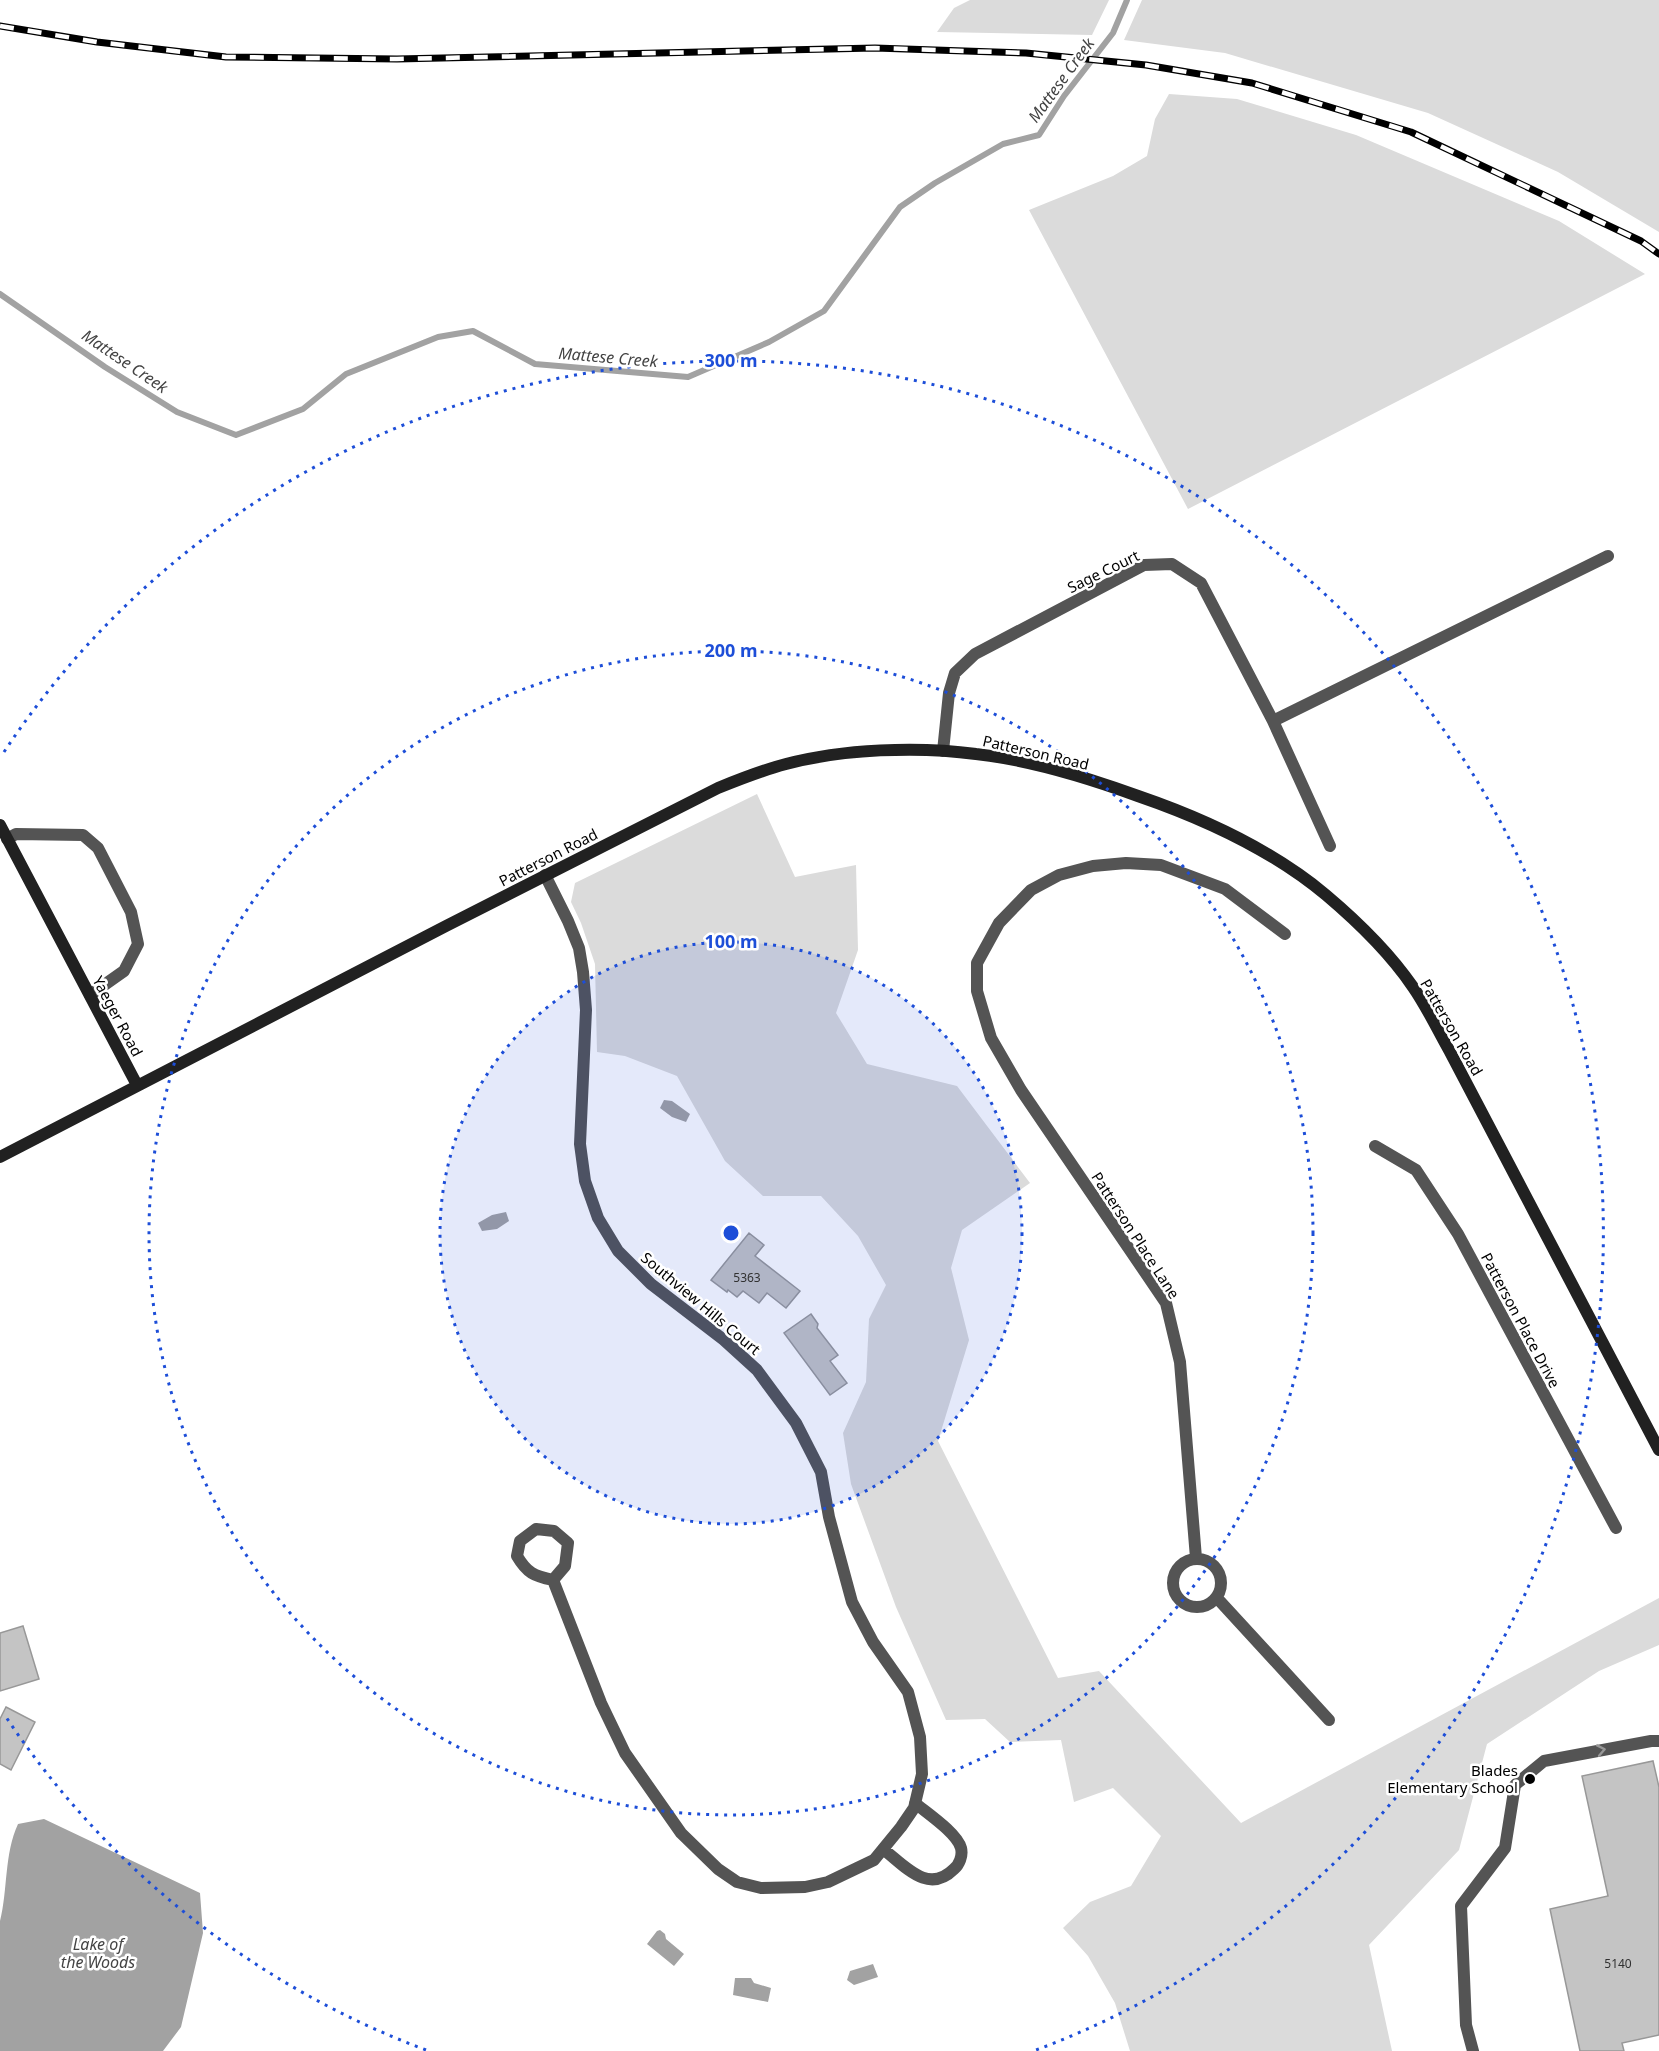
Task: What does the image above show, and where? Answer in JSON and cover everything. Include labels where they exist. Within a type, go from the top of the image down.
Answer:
[{"type":"street","points":[[1273,721],[1608,556]]},
{"type":"street","name":"Sage Court","points":[[943,751],[949,693],[956,673],[975,654],[1144,565],[1172,564],[1201,583],[1273,721],[1330,846]]},
{"type":"street","name":"Patterson Road","points":[[137,1085],[687,803],[752,774],[788,763],[846,754],[888,751],[943,751],[976,754],[1062,772],[1126,791],[1204,821],[1252,843],[1325,894],[1389,955],[1413,987],[1444,1040],[1659,1450]]},
{"type":"street","name":"Yaeger Road","points":[[0,825],[137,1085]]},
{"type":"street","points":[[7,839],[16,834],[83,835],[98,848],[131,912],[138,944],[124,971],[90,995]]},
{"type":"street","name":"Patterson Place Lane","points":[[1196,1558],[1180,1362],[1166,1303],[1021,1090],[991,1038],[977,991],[977,963],[999,923],[1031,890],[1059,875],[1093,867],[1126,863],[1161,865],[1225,890],[1285,934]]},
{"type":"street","name":"Southview Hills Court","points":[[545,876],[572,930],[579,948],[583,972],[586,1010],[580,1144],[585,1181],[598,1218],[618,1251],[651,1284],[724,1340],[757,1370],[796,1423],[821,1472],[852,1602],[873,1642],[908,1692],[920,1737],[922,1774],[914,1808],[874,1860],[828,1882],[805,1887],[755,1887],[736,1881],[709,1862],[681,1833],[625,1753],[600,1703],[553,1580]]},
{"type":"street","points":[[0,1157],[137,1085]]},
{"type":"street","name":"Patterson Place Drive","points":[[1375,1146],[1416,1170],[1458,1234],[1616,1528]]},
{"type":"street","points":[[536,1529],[554,1531],[568,1543],[565,1566],[553,1580],[525,1570],[517,1556],[520,1541],[536,1529]]},
{"type":"street","points":[[1196,1558],[1211,1562],[1221,1575],[1221,1591],[1217,1598],[1210,1604],[1194,1607],[1179,1600],[1175,1593],[1173,1577],[1176,1570],[1181,1564],[1196,1558]]},
{"type":"street","points":[[1217,1598],[1329,1720]]},
{"type":"street","points":[[1473,2051],[1466,2025],[1461,1906],[1505,1848],[1515,1785],[1544,1761],[1659,1741]]},
{"type":"street","points":[[883,1849],[916,1876],[932,1881],[948,1876],[959,1865],[962,1849],[954,1835],[915,1803]]},
{"type":"shaded area","points":[[970,0],[1109,0],[1092,35],[937,32],[954,8]]},
{"type":"shaded area","points":[[1142,0],[1659,0],[1659,232],[1558,172],[1428,113],[1225,53],[1124,40]]},
{"type":"shaded area","points":[[1169,94],[1237,99],[1356,135],[1559,221],[1645,274],[1188,509],[1029,210],[1113,176],[1147,156],[1155,119]]},
{"type":"shaded area","points":[[757,794],[795,877],[856,865],[858,950],[836,1013],[867,1064],[957,1086],[1030,1183],[962,1230],[951,1268],[969,1340],[938,1441],[1058,1678],[1099,1671],[1241,1823],[1659,1598],[1659,1645],[1599,1671],[1487,1744],[1459,1850],[1369,1945],[1392,2051],[1130,2051],[1115,2003],[1088,1956],[1063,1928],[1090,1902],[1131,1886],[1161,1836],[1113,1788],[1074,1802],[1061,1740],[1010,1742],[985,1719],[946,1720],[896,1607],[851,1484],[843,1433],[866,1382],[869,1319],[886,1285],[858,1236],[821,1196],[763,1196],[725,1161],[677,1076],[625,1056],[597,1052],[595,964],[571,902],[575,883]]},
{"type":"water","points":[[664,1100],[672,1101],[690,1114],[686,1122],[672,1117],[660,1108]]},
{"type":"water","points":[[506,1212],[509,1221],[497,1229],[482,1231],[478,1223],[492,1215]]},
{"type":"water","name":"Lake of the Woods","points":[[44,1819],[200,1893],[203,1933],[181,2027],[163,2051],[0,2051],[0,1921],[10,1847],[18,1824]]},
{"type":"water","points":[[660,1930],[665,1934],[666,1939],[684,1954],[674,1966],[647,1944]]},
{"type":"water","points":[[873,1964],[878,1977],[854,1985],[847,1980],[850,1971]]},
{"type":"water","points":[[735,1978],[751,1978],[754,1983],[771,1988],[768,2002],[733,1995]]},
{"type":"building","points":[[749,1233],[764,1245],[755,1256],[800,1291],[786,1308],[767,1293],[759,1303],[743,1291],[737,1297],[711,1280]]},
{"type":"building","points":[[811,1314],[818,1324],[817,1328],[838,1355],[830,1361],[847,1383],[830,1395],[784,1333]]},
{"type":"building","points":[[23,1626],[39,1679],[0,1691],[0,1633]]},
{"type":"building","points":[[6,1707],[35,1722],[11,1770],[0,1764],[0,1719]]},
{"type":"building","points":[[1653,1761],[1659,1787],[1659,2035],[1622,2043],[1624,2051],[1580,2051],[1550,1909],[1608,1896],[1582,1776]]},
{"type":"waterway","name":"Mattese Creek","points":[[0,294],[105,367],[177,412],[236,435],[303,409],[346,374],[438,337],[473,331],[535,364],[688,377],[769,342],[824,311],[900,207],[935,183],[1003,144],[1039,135],[1064,96],[1113,33],[1127,0]]},
{"type":"railway","points":[[0,26],[97,42],[226,57],[397,59],[875,48],[1026,53],[1146,65],[1252,83],[1411,132],[1641,241],[1659,254]]},
{"type":"place","name":"Blades Elementary School","points":[[1530,1779]]}]
